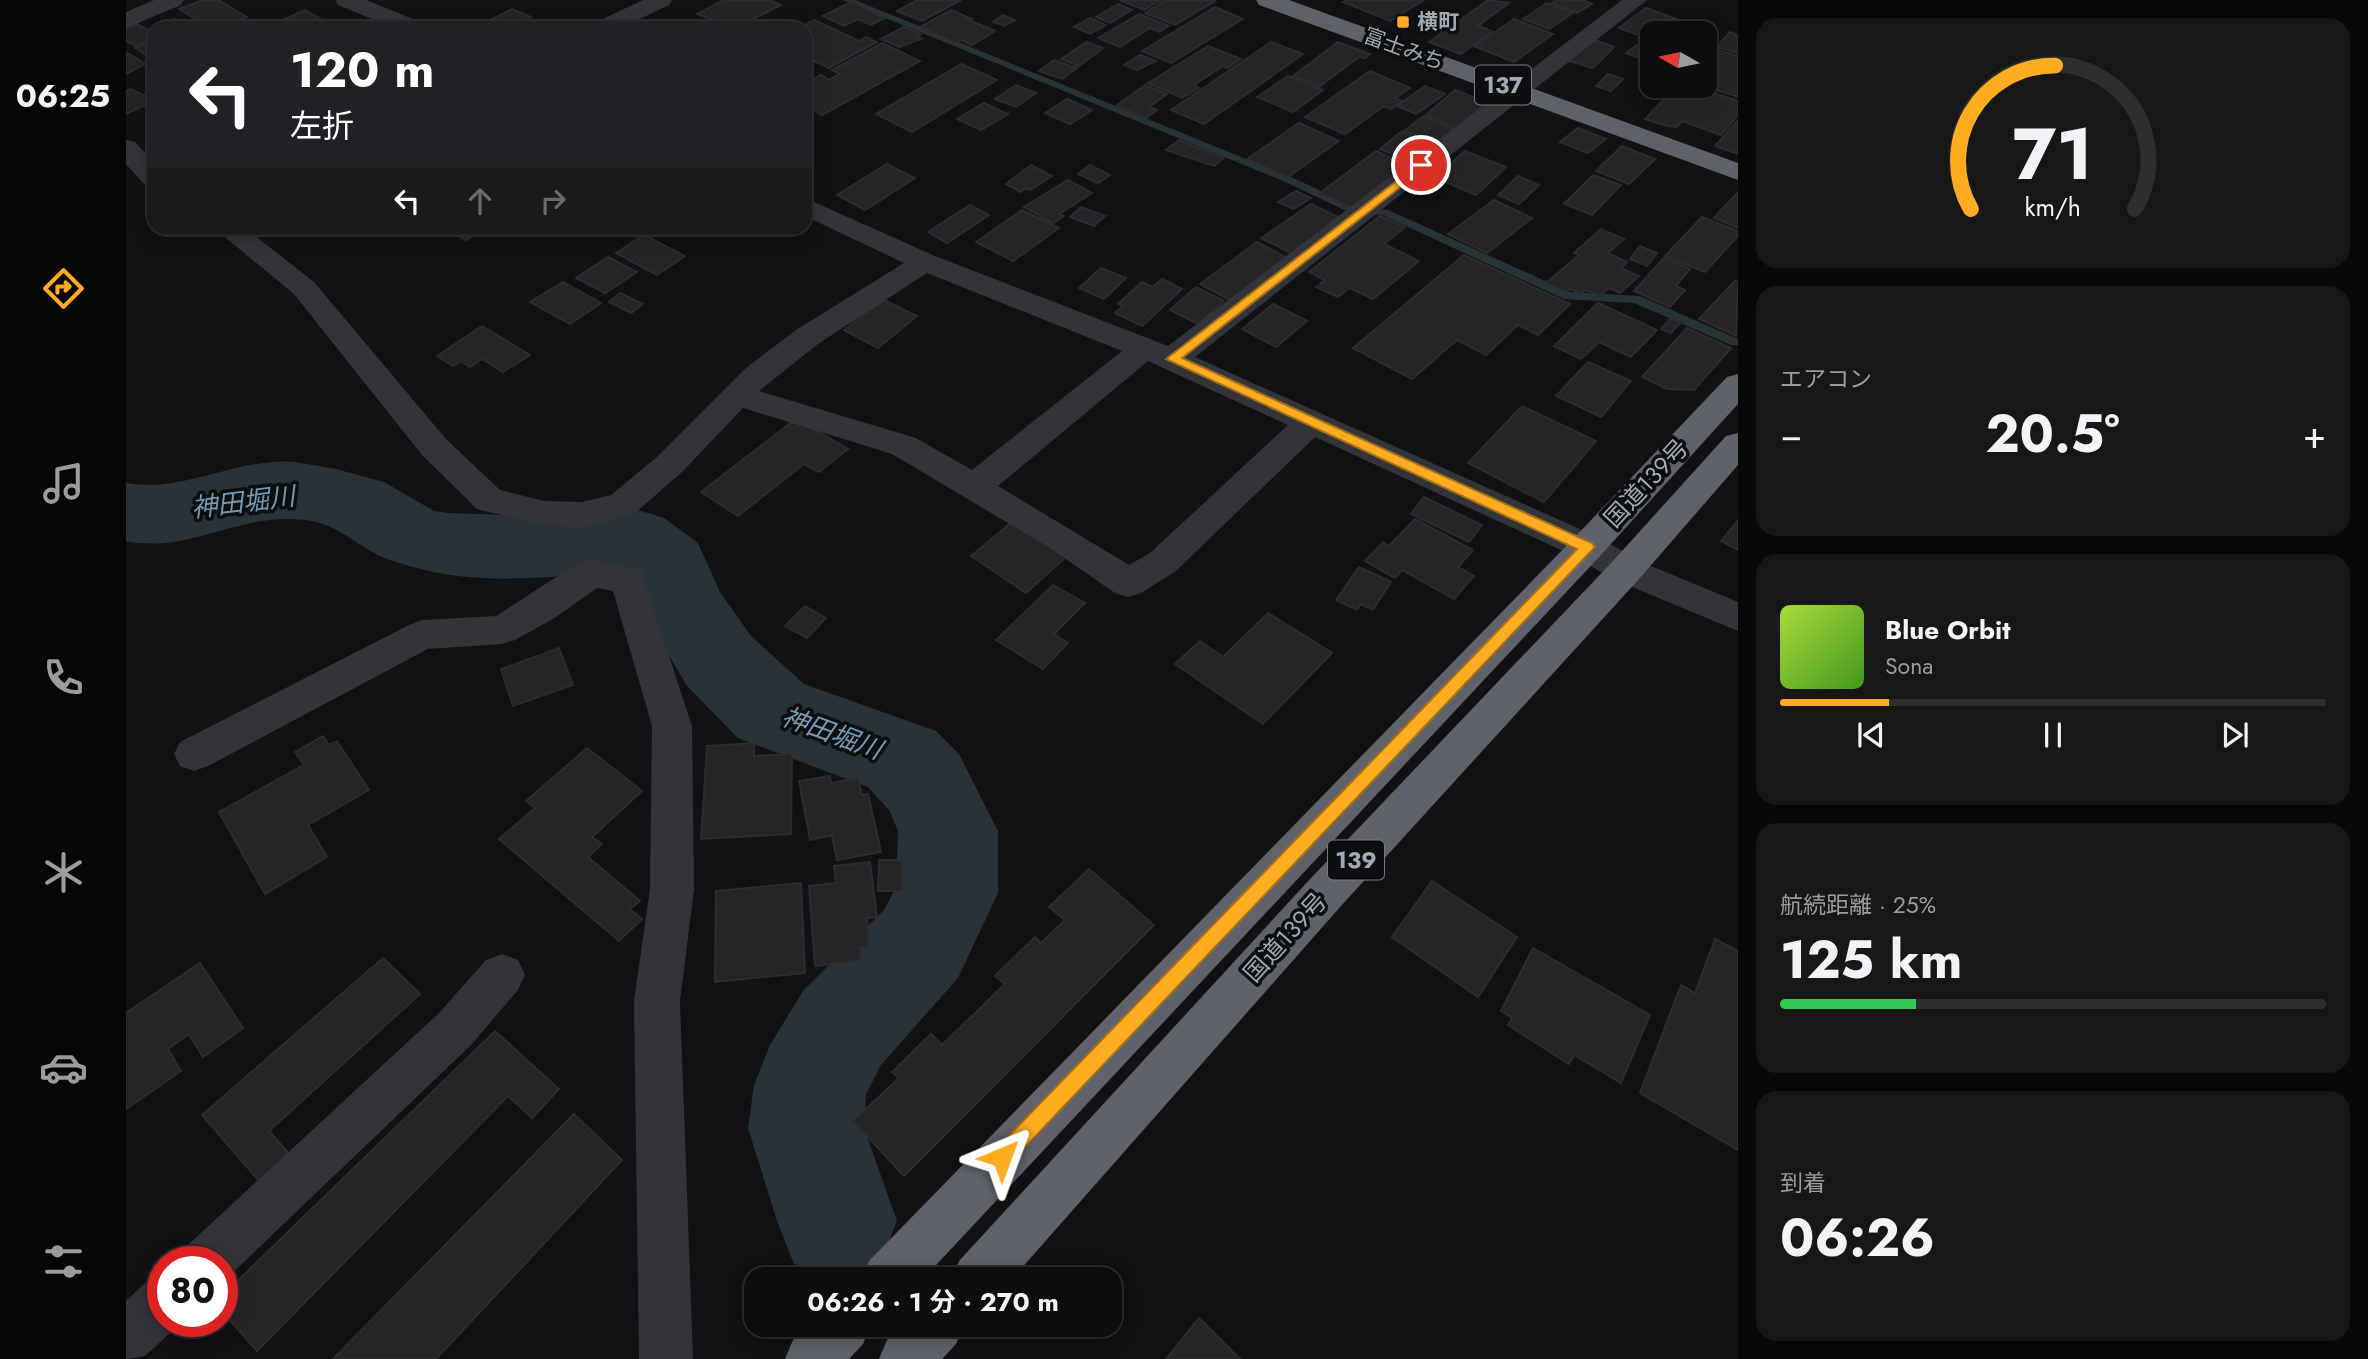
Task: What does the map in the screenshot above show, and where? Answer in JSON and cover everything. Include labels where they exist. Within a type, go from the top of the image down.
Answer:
[{"type":"highway","name":"富士みち","points":[[1267,0],[1738,172]]},
{"type":"highway","name":"国道139号","points":[[898,1267],[1587,547],[1738,384]]},
{"type":"highway","name":"国道139号","points":[[989,1267],[1325,892],[1626,570],[1738,444]]},
{"type":"highway","points":[[812,1359],[833,1337]]},
{"type":"highway","points":[[906,1359],[926,1337]]},
{"type":"street","points":[[126,21],[173,0]]},
{"type":"street","points":[[346,0],[398,21]]},
{"type":"street","points":[[617,21],[661,0]]},
{"type":"street","points":[[974,487],[1381,195],[1636,0]]},
{"type":"street","points":[[126,148],[147,170]]},
{"type":"street","points":[[812,209],[925,262],[1159,353],[1587,547],[1626,570],[1738,617]]},
{"type":"street","points":[[237,235],[304,288],[434,447],[489,500],[544,513],[582,515],[622,505],[670,464],[757,375],[807,337],[925,262]]},
{"type":"street","points":[[738,396],[904,446],[1062,538],[1128,583],[1163,562],[1310,423]]},
{"type":"street","points":[[194,754],[422,635],[502,629],[540,609],[591,573],[628,580],[672,726],[672,889],[657,1001],[666,1359]]},
{"type":"street","points":[[224,1246],[455,1029],[502,975]]},
{"type":"street","points":[[126,1337],[147,1318]]},
{"type":"building","points":[[203,0],[218,0],[247,17],[237,21],[199,21],[179,9]]},
{"type":"building","points":[[724,0],[770,0],[781,5],[750,21],[716,21],[697,14]]},
{"type":"building","points":[[917,0],[961,0],[922,21],[897,11]]},
{"type":"building","points":[[1161,0],[1144,10],[1121,1]]},
{"type":"building","points":[[1166,0],[1215,1],[1175,25],[1145,13]]},
{"type":"building","points":[[1424,0],[1390,21],[1343,2]]},
{"type":"building","points":[[1488,0],[1509,3],[1478,26],[1492,31],[1461,54],[1429,42]]},
{"type":"building","points":[[1556,0],[1582,0],[1592,4],[1577,13],[1552,3]]},
{"type":"building","points":[[851,2],[885,18],[871,25],[858,19],[844,26],[823,16]]},
{"type":"building","points":[[1547,3],[1573,13],[1549,29],[1523,19]]},
{"type":"building","points":[[1118,4],[1132,10],[1110,23],[1096,17]]},
{"type":"building","points":[[1215,7],[1243,19],[1171,63],[1142,51]]},
{"type":"building","points":[[1646,8],[1682,21],[1640,21],[1640,36],[1619,28]]},
{"type":"building","points":[[512,9],[531,17],[523,21],[488,21]]},
{"type":"building","points":[[305,10],[324,21],[280,21]]},
{"type":"building","points":[[951,10],[995,31],[972,45],[961,40],[956,43],[920,27]]},
{"type":"building","points":[[1139,14],[1169,26],[1159,32],[1150,28],[1120,47],[1098,38]]},
{"type":"building","points":[[1003,15],[1015,20],[1004,26],[993,22]]},
{"type":"building","points":[[1090,18],[1106,25],[1090,34],[1074,27]]},
{"type":"building","points":[[1514,19],[1553,34],[1514,62],[1474,46]]},
{"type":"building","points":[[812,21],[859,41],[866,37],[877,42],[829,68],[812,60]]},
{"type":"building","points":[[137,24],[147,29],[147,42],[136,46],[126,41],[126,29]]},
{"type":"building","points":[[904,27],[921,34],[917,37],[922,39],[899,47],[881,39]]},
{"type":"building","points":[[1730,32],[1738,35],[1738,53],[1717,47]]},
{"type":"building","points":[[1592,39],[1614,47],[1593,68],[1570,61]]},
{"type":"building","points":[[1086,42],[1103,48],[1079,66],[1061,59]]},
{"type":"building","points":[[1271,42],[1303,54],[1204,124],[1171,110]]},
{"type":"building","points":[[1338,42],[1370,54],[1365,58],[1359,57],[1320,86],[1293,76]]},
{"type":"building","points":[[147,43],[147,56],[135,48]]},
{"type":"building","points":[[882,43],[920,61],[822,115],[812,110],[812,80],[821,75],[829,80],[840,74],[832,70]]},
{"type":"building","points":[[1640,43],[1640,58],[1626,53]]},
{"type":"building","points":[[1208,46],[1241,59],[1227,68],[1223,66],[1194,85],[1199,88],[1182,98],[1148,83]]},
{"type":"building","points":[[1717,50],[1738,56],[1738,97],[1717,90]]},
{"type":"building","points":[[126,52],[145,64],[126,74]]},
{"type":"building","points":[[1140,55],[1156,61],[1137,70],[1124,65]]},
{"type":"building","points":[[1054,60],[1077,68],[1062,79],[1039,71]]},
{"type":"building","points":[[961,64],[997,80],[912,132],[876,114]]},
{"type":"building","points":[[1370,71],[1410,88],[1395,98],[1402,101],[1391,109],[1384,106],[1345,134],[1305,117]]},
{"type":"building","points":[[1608,74],[1623,79],[1611,91],[1596,86]]},
{"type":"building","points":[[1288,76],[1323,90],[1293,112],[1257,97]]},
{"type":"building","points":[[1016,85],[1036,93],[1016,107],[995,99]]},
{"type":"building","points":[[1145,85],[1167,94],[1149,107],[1157,110],[1146,118],[1116,106]]},
{"type":"building","points":[[1425,86],[1445,94],[1416,114],[1397,106]]},
{"type":"building","points":[[130,89],[147,97],[147,104],[126,114],[126,91]]},
{"type":"building","points":[[1455,90],[1487,102],[1458,128],[1426,115]]},
{"type":"building","points":[[1717,94],[1738,101],[1738,115],[1721,135],[1682,121],[1677,127],[1645,119],[1665,98],[1717,98]]},
{"type":"building","points":[[1067,99],[1092,110],[1070,124],[1045,113]]},
{"type":"building","points":[[984,103],[1008,114],[981,130],[957,119]]},
{"type":"building","points":[[1424,116],[1456,130],[1437,144],[1404,131]]},
{"type":"building","points":[[1738,120],[1738,154],[1715,146]]},
{"type":"building","points":[[1299,123],[1339,141],[1288,177],[1247,159]]},
{"type":"building","points":[[1578,128],[1606,139],[1588,153],[1560,142]]},
{"type":"building","points":[[1401,132],[1433,145],[1412,162],[1380,149]]},
{"type":"building","points":[[1179,140],[1224,158],[1214,166],[1166,150]]},
{"type":"building","points":[[1622,146],[1655,159],[1629,184],[1596,171]]},
{"type":"building","points":[[1376,151],[1409,166],[1354,209],[1320,193]]},
{"type":"building","points":[[1465,151],[1506,167],[1476,195],[1445,182],[1450,178],[1439,174]]},
{"type":"building","points":[[887,164],[915,178],[865,210],[837,195]]},
{"type":"building","points":[[1031,165],[1052,176],[1030,190],[1026,188],[1021,192],[1006,184]]},
{"type":"building","points":[[1090,165],[1110,175],[1098,183],[1078,174]]},
{"type":"building","points":[[1593,175],[1621,185],[1592,215],[1564,204]]},
{"type":"building","points":[[1518,176],[1539,185],[1519,204],[1498,195]]},
{"type":"building","points":[[1068,180],[1092,193],[1059,214],[1064,216],[1053,223],[1024,207]]},
{"type":"building","points":[[1296,191],[1311,198],[1293,209],[1278,202]]},
{"type":"building","points":[[1738,192],[1738,228],[1714,218]]},
{"type":"building","points":[[1494,200],[1532,218],[1487,253],[1448,234]]},
{"type":"building","points":[[1311,204],[1340,218],[1291,253],[1261,238]]},
{"type":"building","points":[[970,205],[989,215],[947,243],[928,232]]},
{"type":"building","points":[[1081,207],[1105,216],[1094,226],[1070,217]]},
{"type":"building","points":[[1022,210],[1059,228],[1013,261],[976,242]]},
{"type":"building","points":[[1380,216],[1405,227],[1384,244],[1419,261],[1373,299],[1350,288],[1338,297],[1316,287],[1325,280],[1309,272]]},
{"type":"building","points":[[1702,217],[1738,231],[1738,236],[1705,272],[1665,256]]},
{"type":"building","points":[[1601,229],[1624,239],[1608,253],[1627,262],[1621,268],[1639,276],[1620,293],[1609,288],[1599,296],[1586,290],[1581,294],[1570,289],[1566,292],[1546,283],[1579,255],[1574,253]]},
{"type":"building","points":[[457,235],[475,235],[466,240]]},
{"type":"building","points":[[644,235],[685,256],[657,275],[616,253]]},
{"type":"building","points":[[1257,242],[1287,258],[1230,300],[1200,284]]},
{"type":"building","points":[[1640,246],[1657,253],[1647,266],[1630,259]]},
{"type":"building","points":[[1464,255],[1570,304],[1538,335],[1518,325],[1486,355],[1457,340],[1412,379],[1353,348]]},
{"type":"building","points":[[608,257],[637,272],[605,293],[576,278]]},
{"type":"building","points":[[1664,258],[1690,269],[1676,286],[1685,290],[1670,307],[1634,291]]},
{"type":"building","points":[[1101,268],[1126,278],[1104,299],[1079,288]]},
{"type":"building","points":[[1162,279],[1182,289],[1142,326],[1115,313],[1123,306],[1118,304],[1142,282],[1153,287]]},
{"type":"building","points":[[1735,281],[1738,282],[1736,336],[1699,319]]},
{"type":"building","points":[[563,282],[601,303],[570,324],[530,302]]},
{"type":"building","points":[[1196,287],[1224,301],[1198,324],[1170,310]]},
{"type":"building","points":[[620,293],[643,304],[631,313],[609,302]]},
{"type":"building","points":[[884,300],[917,316],[878,348],[844,330]]},
{"type":"building","points":[[1598,303],[1657,330],[1631,357],[1599,342],[1581,359],[1554,346]]},
{"type":"building","points":[[1273,304],[1307,321],[1276,347],[1242,329]]},
{"type":"building","points":[[1671,318],[1681,322],[1671,333],[1661,329]]},
{"type":"building","points":[[482,326],[530,355],[503,372],[482,359],[470,367],[461,361],[453,366],[437,356]]},
{"type":"building","points":[[1687,328],[1731,348],[1694,390],[1667,389],[1642,377]]},
{"type":"building","points":[[1588,362],[1631,381],[1601,417],[1556,396]]},
{"type":"building","points":[[1522,406],[1596,441],[1544,502],[1468,463]]},
{"type":"building","points":[[796,419],[848,449],[819,472],[804,464],[738,516],[701,492]]},
{"type":"building","points":[[1424,497],[1482,525],[1469,542],[1411,514]]},
{"type":"building","points":[[1415,519],[1473,550],[1458,567],[1474,576],[1454,599],[1402,570],[1395,578],[1365,561],[1383,542],[1389,546]]},
{"type":"building","points":[[1738,520],[1738,550],[1721,541]]},
{"type":"building","points":[[1012,522],[1067,556],[1026,593],[971,556]]},
{"type":"building","points":[[1359,567],[1391,582],[1373,610],[1361,604],[1357,610],[1336,600]]},
{"type":"building","points":[[1053,585],[1085,603],[1054,634],[1068,643],[1043,669],[996,640]]},
{"type":"building","points":[[805,606],[826,618],[807,638],[785,626]]},
{"type":"building","points":[[1268,613],[1332,653],[1263,724],[1175,664],[1200,641],[1223,657]]},
{"type":"building","points":[[559,648],[573,685],[513,706],[501,669]]},
{"type":"building","points":[[323,736],[329,745],[337,741],[369,790],[308,825],[327,857],[265,894],[219,812],[304,765],[295,752]]},
{"type":"building","points":[[754,743],[754,756],[792,754],[791,834],[701,839],[707,746]]},
{"type":"building","points":[[587,748],[642,791],[592,837],[602,844],[588,857],[640,901],[630,909],[642,919],[619,941],[499,839],[535,808],[526,801]]},
{"type":"building","points":[[830,776],[831,783],[858,778],[862,795],[868,794],[881,852],[837,860],[832,835],[810,840],[799,781]]},
{"type":"building","points":[[879,860],[902,860],[902,891],[878,891]]},
{"type":"building","points":[[870,862],[877,917],[867,918],[869,946],[860,947],[861,960],[815,966],[809,886],[836,883],[834,866]]},
{"type":"building","points":[[1089,869],[1154,925],[904,1176],[853,1121],[899,1078],[892,1072],[931,1034],[942,1045],[1005,984],[995,976],[1035,937],[1041,943],[1065,920],[1049,907]]},
{"type":"building","points":[[1432,881],[1517,937],[1478,997],[1392,937]]},
{"type":"building","points":[[801,883],[805,973],[715,982],[716,891]]},
{"type":"building","points":[[1715,939],[1738,951],[1738,1150],[1640,1093],[1681,985],[1695,993]]},
{"type":"building","points":[[1533,948],[1650,1015],[1621,1083],[1574,1055],[1569,1064],[1508,1025],[1512,1018],[1501,1011]]},
{"type":"building","points":[[383,958],[420,994],[269,1131],[290,1155],[260,1182],[202,1115]]},
{"type":"building","points":[[200,963],[243,1028],[203,1057],[189,1034],[168,1049],[181,1071],[126,1109],[126,1013]]},
{"type":"building","points":[[495,1031],[559,1089],[532,1118],[508,1096],[257,1351],[238,1329],[238,1280]]},
{"type":"building","points":[[574,1114],[622,1160],[436,1359],[333,1359]]},
{"type":"building","points":[[1199,1318],[1240,1359],[1166,1359]]},
{"type":"waterway","points":[[847,0],[1294,182],[1352,210],[1384,212],[1568,296],[1636,299],[1735,342]]},
{"type":"waterway","name":"神田堀川","points":[[126,512],[145,516],[165,515],[248,495],[288,490],[355,502],[414,536],[448,544],[528,547],[635,540],[668,565],[681,603],[719,661],[771,711],[902,759],[925,783],[948,831],[947,893],[921,944],[842,1028],[810,1085],[806,1128],[837,1221]]},
{"type":"place","name":"横町","points":[[1403,22]]},
{"type":"route","points":[[1002,1157],[1587,547],[1172,359],[1421,165]]}]
